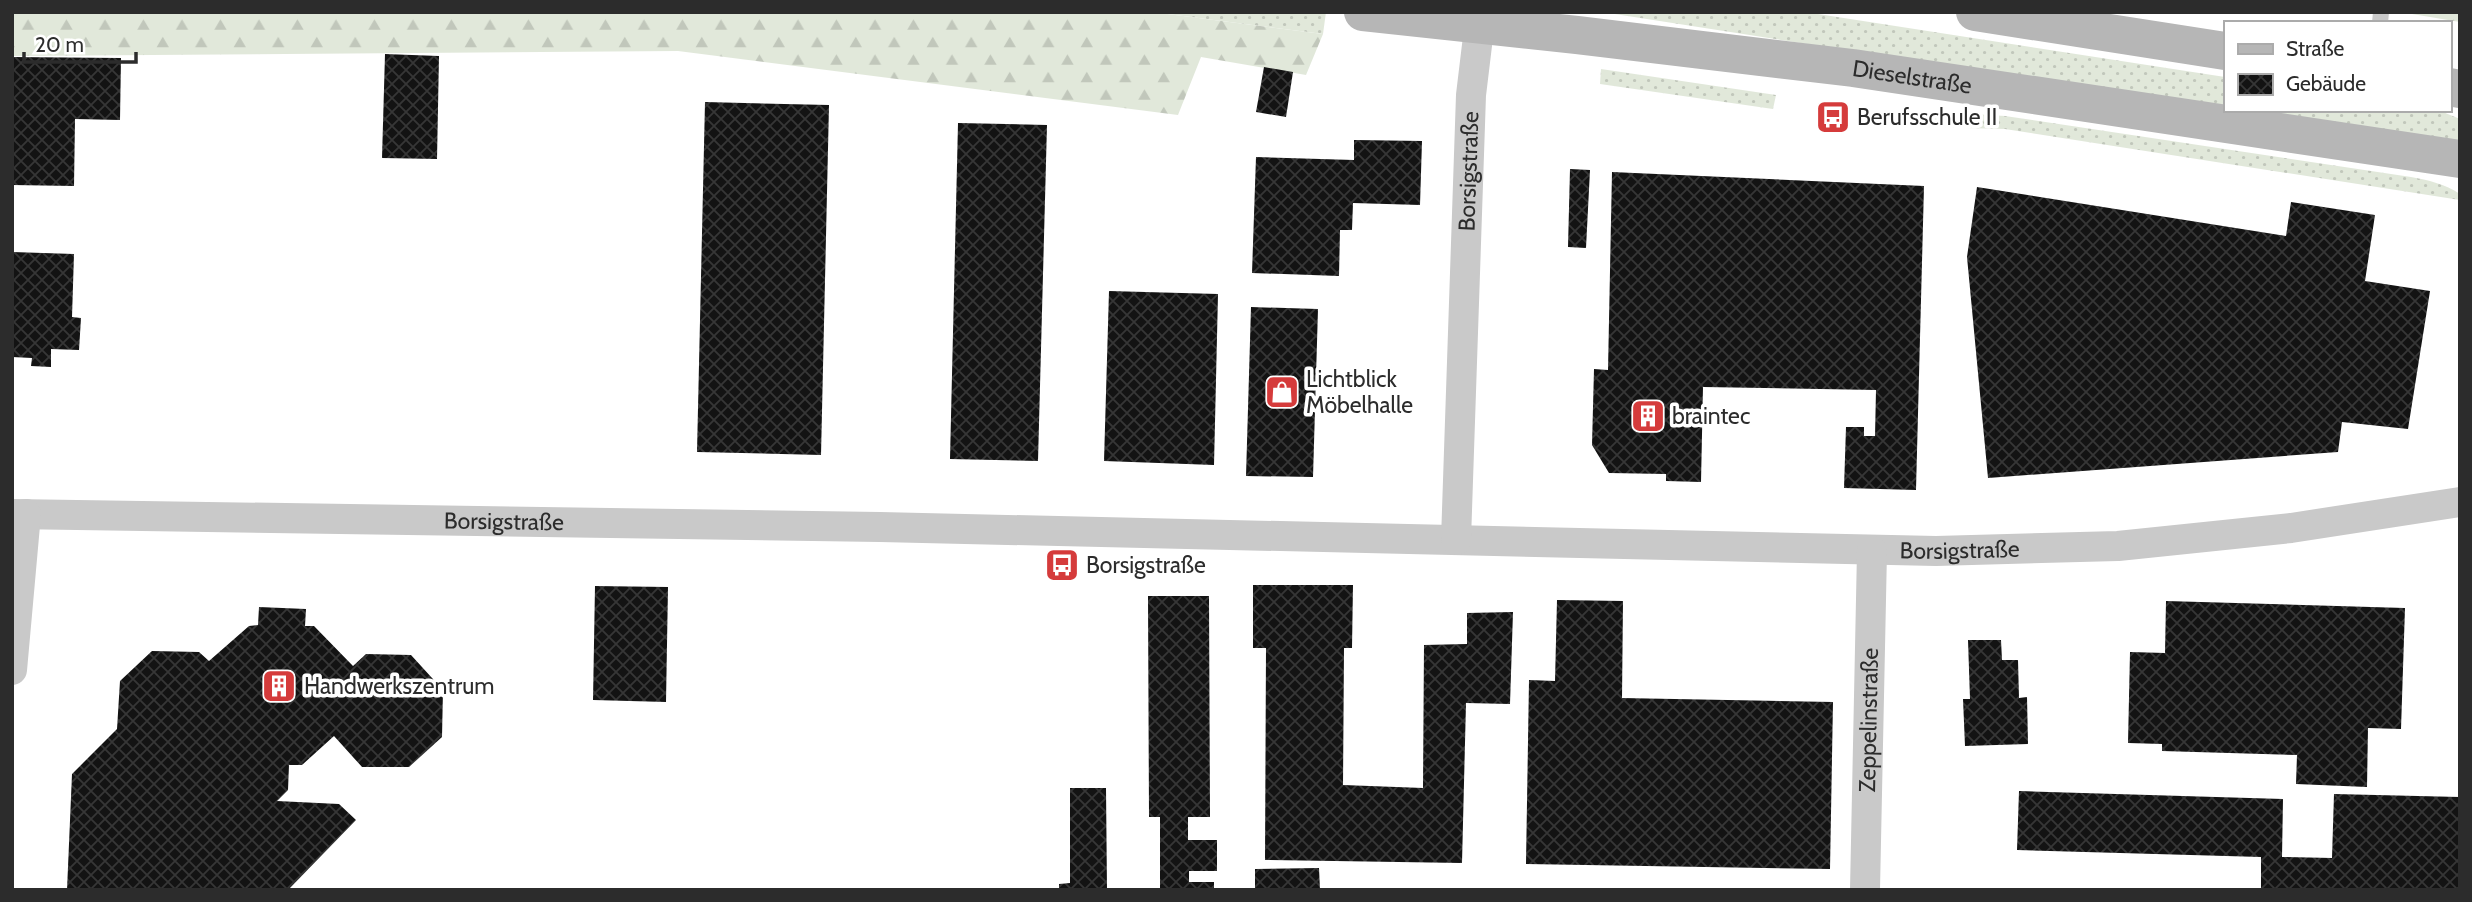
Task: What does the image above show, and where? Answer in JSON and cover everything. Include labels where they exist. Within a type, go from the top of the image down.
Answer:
[{"type":"main road","name":"Dieselstraße","points":[[1363,12],[1480,19],[1853,68],[2460,159]]},
{"type":"main road","points":[[1975,12],[2224,51]]},
{"type":"street","name":"Borsigstraße","points":[[1456,540],[1471,95],[1480,19]]},
{"type":"street","name":"Borsigstraße","points":[[19,514],[880,527],[1872,551],[2118,546],[2291,528],[2460,502]]},
{"type":"street","points":[[12,670],[19,514]]},
{"type":"street","name":"Zeppelinstraße","points":[[1865,890],[1872,551]]},
{"type":"green space","points":[[12,12],[1152,12],[1323,34],[1306,75],[1201,57],[1178,115],[678,51],[12,56]]},
{"type":"green space","points":[[1152,12],[1326,12],[1323,34]]},
{"type":"green space","points":[[1602,12],[1805,12],[2224,77],[2224,109]]},
{"type":"green space","points":[[2400,12],[2460,12],[2460,22]]},
{"type":"green space","points":[[1601,69],[1776,95],[1773,109],[1600,84]]},
{"type":"green space","points":[[2244,112],[2443,112],[2460,119],[2460,146]]},
{"type":"green space","points":[[1888,115],[2005,116],[2411,177],[2448,188],[2460,194],[2460,200],[2005,129],[1887,126]]},
{"type":"building","points":[[385,54],[439,56],[437,159],[382,158]]},
{"type":"building","points":[[12,57],[121,58],[120,120],[75,119],[74,186],[12,185]]},
{"type":"building","points":[[1264,67],[1293,72],[1286,117],[1256,112]]},
{"type":"building","points":[[705,102],[829,105],[821,455],[697,452]]},
{"type":"building","points":[[958,123],[1047,125],[1038,461],[950,459]]},
{"type":"building","points":[[1354,140],[1422,141],[1420,205],[1353,203],[1352,230],[1340,230],[1339,276],[1252,273],[1256,157],[1354,160]]},
{"type":"building","points":[[1570,169],[1590,170],[1586,248],[1568,247]]},
{"type":"building","points":[[1612,172],[1924,186],[1916,490],[1844,488],[1846,427],[1864,427],[1864,436],[1875,436],[1876,390],[1703,387],[1701,482],[1666,481],[1666,474],[1609,473],[1592,445],[1594,369],[1608,370]]},
{"type":"building","points":[[1977,187],[2286,236],[2291,202],[2375,215],[2365,281],[2430,291],[2408,429],[2342,422],[2338,452],[1988,478],[1967,257]]},
{"type":"building","points":[[12,252],[74,254],[72,317],[81,318],[79,350],[51,349],[51,367],[31,366],[32,358],[12,357]]},
{"type":"building","points":[[1109,291],[1218,294],[1214,465],[1104,461]]},
{"type":"building","name":"Lichtblick Möbelhalle","points":[[1251,307],[1318,309],[1313,477],[1246,476]]},
{"type":"building","points":[[1253,585],[1353,585],[1352,648],[1344,648],[1343,785],[1423,788],[1424,645],[1467,644],[1467,613],[1513,612],[1510,704],[1466,703],[1462,863],[1265,860],[1266,648],[1253,648]]},
{"type":"building","points":[[595,586],[668,587],[666,702],[593,700]]},
{"type":"building","points":[[1148,596],[1209,596],[1210,817],[1188,817],[1188,840],[1217,840],[1217,871],[1189,871],[1189,882],[1214,882],[1214,890],[1160,890],[1160,817],[1149,817]]},
{"type":"building","points":[[1557,600],[1623,601],[1622,698],[1833,702],[1830,869],[1526,864],[1529,680],[1555,681]]},
{"type":"building","points":[[2166,601],[2405,608],[2401,729],[2368,728],[2367,787],[2296,784],[2297,755],[2162,751],[2162,744],[2128,743],[2130,652],[2165,653]]},
{"type":"building","points":[[259,607],[306,609],[305,626],[314,626],[353,666],[366,654],[411,655],[443,690],[442,737],[409,767],[362,767],[334,736],[302,765],[289,765],[288,790],[277,801],[339,804],[356,820],[288,890],[67,890],[72,774],[117,729],[120,681],[152,651],[199,652],[209,661],[249,626],[258,625]]},
{"type":"building","points":[[1968,640],[2001,640],[2002,660],[2018,660],[2019,698],[2027,697],[2028,744],[1965,746],[1963,699],[1970,699]]},
{"type":"building","points":[[1070,788],[1106,788],[1107,890],[1059,890],[1059,884],[1070,883]]},
{"type":"building","points":[[2019,791],[2283,799],[2282,857],[2332,858],[2334,794],[2460,797],[2460,890],[2261,890],[2261,857],[2017,850]]},
{"type":"building","points":[[1319,868],[1320,890],[1255,890],[1255,869]]},
{"type":"place","name":"Berufsschule II","points":[[1833,117]]},
{"type":"place","name":"Lichtblick Möbelhalle","points":[[1282,392]]},
{"type":"place","name":"braintec","points":[[1648,416]]},
{"type":"place","name":"Borsigstraße","points":[[1062,565]]},
{"type":"place","name":"Handwerkszentrum","points":[[279,686]]}]
